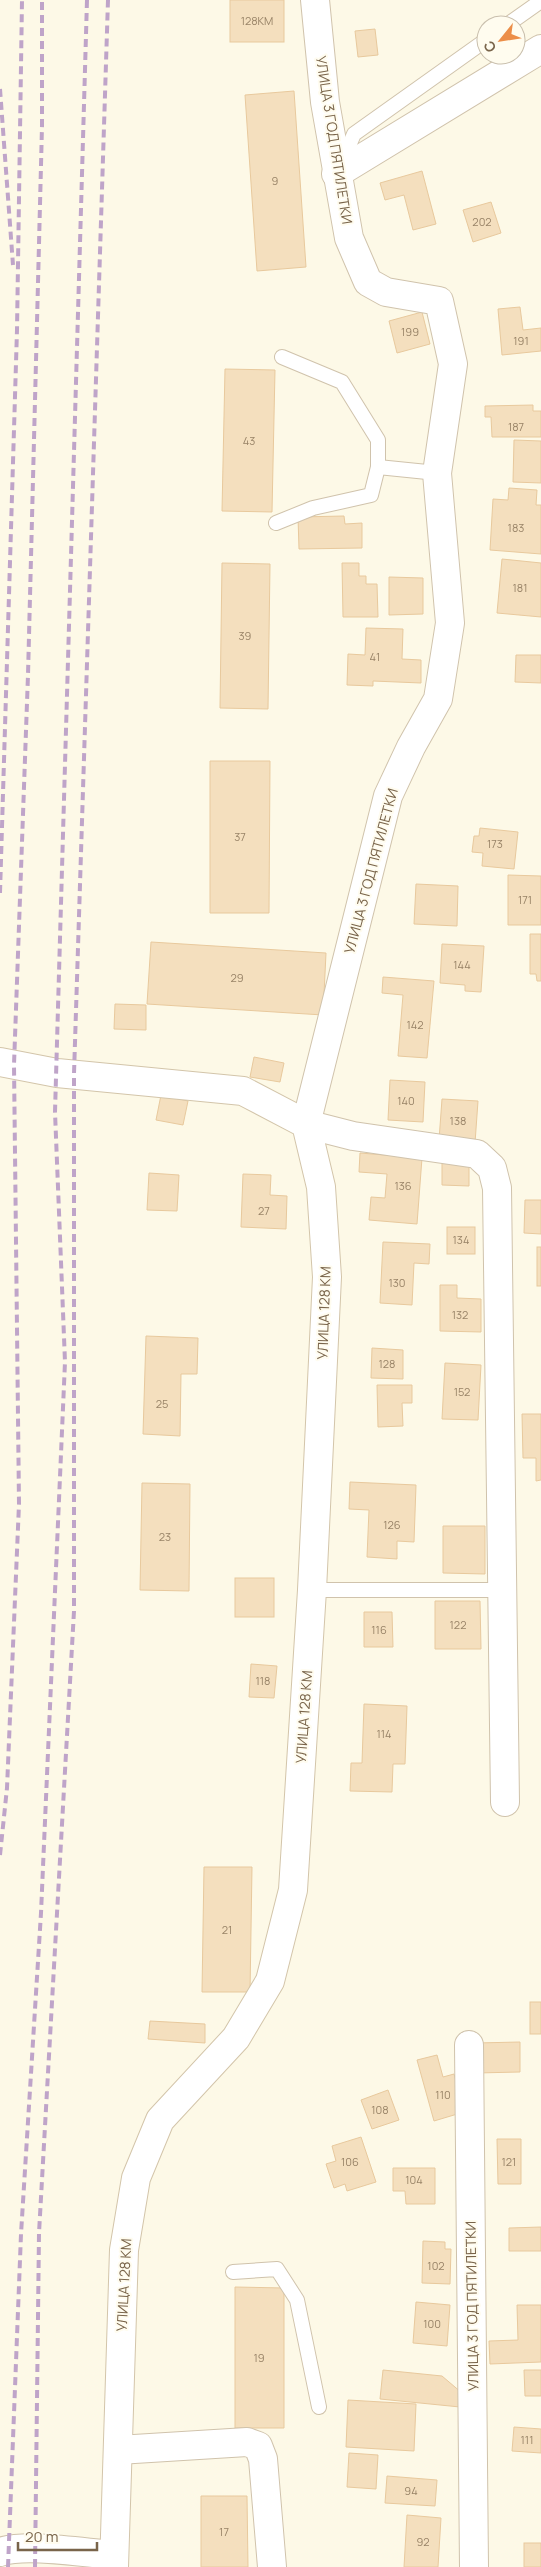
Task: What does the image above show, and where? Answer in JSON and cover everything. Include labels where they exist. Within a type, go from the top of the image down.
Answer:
[{"type":"street","name":"УЛИЦА 3 ГОД ПЯТИЛЕТКИ","points":[[306,1124],[388,796],[410,747],[438,699],[450,623],[437,473],[453,364],[440,301],[386,292],[368,282],[349,238],[336,174],[315,0]]},
{"type":"street","points":[[336,174],[541,49]]},
{"type":"street","points":[[7,1063],[57,1073],[243,1092],[306,1124],[353,1136],[477,1154],[492,1168],[497,1188],[504,1590],[505,1802]]},
{"type":"street","name":"УЛИЦА 128 КМ","points":[[114,2561],[124,2250],[136,2178],[160,2120],[236,2038],[270,1981],[293,1890],[312,1590],[327,1277],[321,1187],[306,1124]]},
{"type":"street","name":"УЛИЦА 3 ГОД ПЯТИЛЕТКИ","points":[[469,2045],[474,2567]]},
{"type":"street","points":[[118,2450],[247,2442],[258,2446],[263,2459],[272,2567]]},
{"type":"street","points":[[0,2552],[8,2549],[34,2549],[114,2561]]},
{"type":"lane","points":[[521,15],[541,1]]},
{"type":"lane","points":[[336,174],[354,134],[476,47]]},
{"type":"lane","points":[[276,523],[313,508],[371,495],[378,467],[378,440],[342,382],[282,357]]},
{"type":"lane","points":[[378,467],[437,473]]},
{"type":"lane","points":[[312,1590],[504,1590]]},
{"type":"lane","points":[[233,2272],[277,2269],[296,2300],[319,2408]]},
{"type":"building","points":[[230,0],[284,0],[284,42],[230,42]]},
{"type":"building","points":[[375,29],[378,55],[358,57],[355,31]]},
{"type":"building","points":[[294,91],[306,267],[257,271],[245,95]]},
{"type":"building","points":[[422,171],[436,224],[413,230],[404,195],[385,200],[380,183]]},
{"type":"building","points":[[491,202],[501,233],[473,242],[463,210]]},
{"type":"building","points":[[520,307],[523,330],[541,328],[541,351],[502,355],[498,309]]},
{"type":"building","points":[[422,312],[430,344],[397,353],[389,321]]},
{"type":"building","points":[[225,369],[275,370],[272,512],[222,511]]},
{"type":"building","points":[[533,405],[533,411],[541,411],[541,437],[492,437],[491,417],[485,417],[485,406]]},
{"type":"building","points":[[514,440],[541,441],[541,483],[513,482]]},
{"type":"building","points":[[509,488],[537,490],[536,505],[541,505],[541,554],[490,550],[493,499],[508,500]]},
{"type":"building","points":[[344,516],[345,524],[362,523],[362,548],[299,549],[298,517]]},
{"type":"building","points":[[502,559],[541,563],[541,617],[497,613]]},
{"type":"building","points":[[222,563],[270,564],[268,709],[220,708]]},
{"type":"building","points":[[342,563],[359,563],[359,576],[366,576],[366,584],[377,584],[378,617],[343,617]]},
{"type":"building","points":[[389,577],[423,578],[423,614],[389,615]]},
{"type":"building","points":[[366,628],[403,629],[402,659],[421,660],[421,683],[373,681],[373,686],[347,685],[348,654],[365,655]]},
{"type":"building","points":[[516,655],[541,655],[541,683],[515,682]]},
{"type":"building","points":[[210,761],[270,761],[269,913],[210,913]]},
{"type":"building","points":[[480,828],[518,832],[514,869],[482,866],[483,853],[472,852],[474,836],[479,836]]},
{"type":"building","points":[[508,875],[541,876],[541,925],[508,925]]},
{"type":"building","points":[[416,884],[458,886],[457,926],[414,924]]},
{"type":"building","points":[[530,934],[541,934],[541,981],[537,981],[536,974],[530,974]]},
{"type":"building","points":[[151,942],[326,953],[323,1015],[147,1004]]},
{"type":"building","points":[[442,944],[484,946],[481,992],[465,991],[465,985],[440,983]]},
{"type":"building","points":[[383,977],[434,981],[427,1058],[398,1056],[403,995],[382,993]]},
{"type":"building","points":[[115,1004],[146,1005],[146,1030],[114,1029]]},
{"type":"building","points":[[254,1057],[284,1063],[280,1082],[250,1077]]},
{"type":"building","points":[[390,1080],[425,1082],[423,1122],[388,1120]]},
{"type":"building","points":[[161,1095],[188,1101],[183,1125],[156,1120]]},
{"type":"building","points":[[442,1099],[478,1101],[475,1143],[439,1140]]},
{"type":"building","points":[[360,1153],[422,1158],[417,1224],[369,1220],[371,1197],[385,1198],[387,1174],[359,1172]]},
{"type":"building","points":[[442,1161],[469,1162],[469,1186],[442,1185]]},
{"type":"building","points":[[149,1173],[179,1175],[177,1211],[147,1210]]},
{"type":"building","points":[[243,1174],[271,1175],[270,1195],[287,1196],[286,1229],[241,1227]]},
{"type":"building","points":[[525,1200],[541,1200],[541,1234],[524,1233]]},
{"type":"building","points":[[447,1227],[475,1227],[475,1254],[447,1254]]},
{"type":"building","points":[[383,1242],[430,1244],[429,1264],[414,1263],[412,1305],[380,1303]]},
{"type":"building","points":[[537,1247],[541,1247],[541,1286],[537,1286]]},
{"type":"building","points":[[440,1285],[457,1285],[457,1298],[481,1299],[481,1332],[440,1331]]},
{"type":"building","points":[[146,1336],[198,1338],[197,1374],[181,1374],[180,1436],[143,1434]]},
{"type":"building","points":[[372,1348],[403,1350],[403,1379],[371,1378]]},
{"type":"building","points":[[445,1363],[481,1365],[478,1420],[442,1419]]},
{"type":"building","points":[[377,1385],[412,1385],[412,1403],[402,1403],[403,1426],[378,1427]]},
{"type":"building","points":[[522,1414],[541,1414],[541,1480],[536,1481],[536,1458],[523,1458]]},
{"type":"building","points":[[350,1482],[416,1485],[414,1542],[397,1541],[397,1559],[367,1557],[369,1510],[349,1509]]},
{"type":"building","points":[[142,1483],[190,1484],[189,1591],[140,1590]]},
{"type":"building","points":[[443,1526],[485,1526],[485,1574],[443,1573]]},
{"type":"building","points":[[235,1578],[274,1578],[274,1617],[235,1617]]},
{"type":"building","points":[[435,1601],[480,1601],[481,1649],[435,1649]]},
{"type":"building","points":[[364,1612],[392,1612],[393,1647],[364,1647]]},
{"type":"building","points":[[251,1664],[277,1666],[274,1698],[249,1697]]},
{"type":"building","points":[[364,1704],[407,1706],[405,1764],[393,1764],[392,1792],[350,1791],[351,1763],[362,1763]]},
{"type":"building","points":[[204,1867],[252,1867],[250,1992],[202,1992]]},
{"type":"building","points":[[530,2002],[541,2002],[541,2034],[530,2034]]},
{"type":"building","points":[[150,2021],[205,2024],[205,2043],[148,2039]]},
{"type":"building","points":[[520,2042],[520,2072],[476,2073],[476,2043]]},
{"type":"building","points":[[437,2055],[443,2077],[454,2074],[464,2112],[434,2121],[417,2060]]},
{"type":"building","points":[[388,2090],[399,2120],[372,2129],[361,2100]]},
{"type":"building","points":[[361,2137],[376,2182],[347,2191],[345,2184],[334,2188],[326,2164],[336,2161],[332,2146]]},
{"type":"building","points":[[497,2139],[521,2139],[521,2184],[498,2184]]},
{"type":"building","points":[[393,2168],[435,2168],[435,2204],[406,2204],[405,2191],[393,2191]]},
{"type":"building","points":[[541,2227],[541,2251],[509,2251],[509,2228]]},
{"type":"building","points":[[423,2241],[445,2242],[445,2249],[451,2249],[450,2284],[422,2283]]},
{"type":"building","points":[[235,2287],[284,2288],[284,2428],[235,2428]]},
{"type":"building","points":[[416,2302],[450,2305],[447,2346],[413,2343]]},
{"type":"building","points":[[517,2305],[541,2305],[541,2362],[490,2364],[489,2341],[518,2340]]},
{"type":"building","points":[[383,2370],[442,2376],[462,2393],[460,2407],[380,2399]]},
{"type":"building","points":[[524,2370],[541,2370],[541,2396],[525,2396]]},
{"type":"building","points":[[348,2400],[416,2404],[414,2451],[346,2447]]},
{"type":"building","points":[[514,2427],[541,2429],[541,2453],[512,2451]]},
{"type":"building","points":[[349,2453],[378,2455],[376,2489],[347,2487]]},
{"type":"building","points":[[387,2476],[437,2480],[435,2506],[385,2503]]},
{"type":"building","points":[[201,2496],[247,2496],[248,2567],[201,2567]]},
{"type":"building","points":[[407,2515],[441,2518],[438,2567],[404,2567]]},
{"type":"building","points":[[524,2543],[541,2543],[541,2567],[524,2567]]},
{"type":"railway","points":[[0,893],[17,330],[22,0]]},
{"type":"railway","points":[[0,1855],[7,1788],[19,1504],[14,1065],[28,675],[42,126],[42,0]]},
{"type":"railway","points":[[8,2567],[21,2234],[41,1913],[65,1362],[55,1112],[87,0]]},
{"type":"railway","points":[[35,2567],[39,2233],[74,1611],[74,1074],[108,0]]},
{"type":"railway","points":[[0,89],[13,265]]}]
